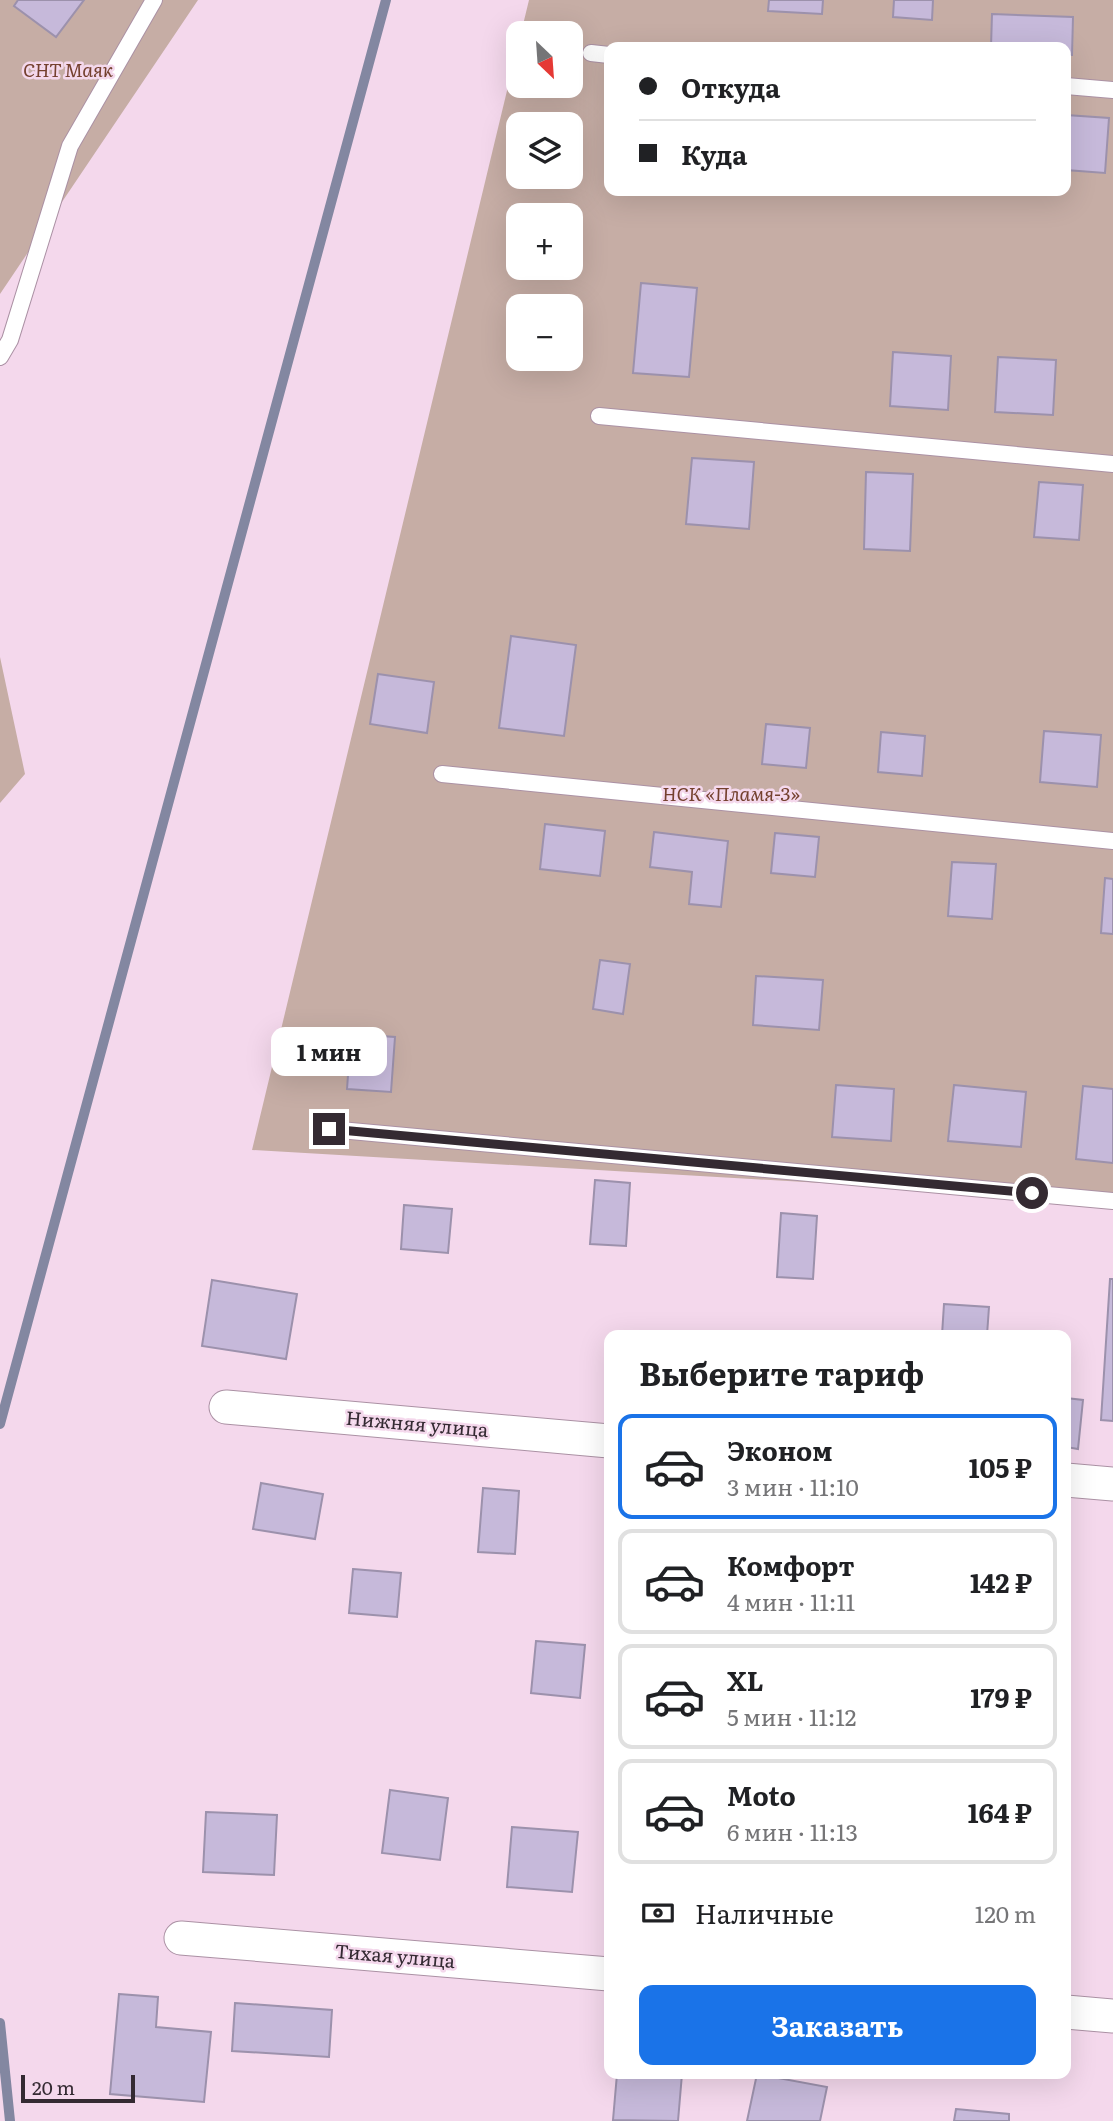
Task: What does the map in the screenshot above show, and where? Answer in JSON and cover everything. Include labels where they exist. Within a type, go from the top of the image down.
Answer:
[{"type":"street","name":"Нижняя улица","points":[[226,1407],[604,1441]]},
{"type":"street","points":[[1071,1480],[1113,1484]]},
{"type":"street","name":"Тихая улица","points":[[181,1938],[604,1974]]},
{"type":"street","points":[[1071,2012],[1113,2016]]},
{"type":"lane","points":[[0,357],[10,340],[70,146],[154,0]]},
{"type":"lane","points":[[591,54],[604,55]]},
{"type":"lane","points":[[1071,86],[1113,90]]},
{"type":"lane","points":[[599,416],[1113,464]]},
{"type":"lane","points":[[442,774],[1113,841]]},
{"type":"lane","points":[[329,1129],[1113,1200]]},
{"type":"green space","name":"СНТ Маяк","points":[[0,0],[198,0],[0,294]]},
{"type":"green space","name":"НСК «Пламя-3»","points":[[529,0],[1113,0],[1113,1200],[252,1150],[506,95],[506,98],[583,98],[583,21],[524,21]]},
{"type":"green space","points":[[0,657],[25,774],[0,803]]},
{"type":"building","points":[[18,0],[84,0],[56,37],[14,6]]},
{"type":"building","points":[[769,0],[823,0],[822,14],[768,11]]},
{"type":"building","points":[[894,0],[933,0],[932,20],[893,17]]},
{"type":"building","points":[[992,14],[1073,17],[1072,55],[1071,42],[991,42]]},
{"type":"building","points":[[1071,115],[1109,118],[1105,173],[1071,170]]},
{"type":"building","points":[[641,283],[697,288],[689,377],[633,373]]},
{"type":"building","points":[[893,352],[951,356],[948,410],[890,406]]},
{"type":"building","points":[[998,357],[1056,360],[1053,415],[995,412]]},
{"type":"building","points":[[692,458],[754,462],[749,529],[686,524]]},
{"type":"building","points":[[866,472],[913,474],[910,551],[864,549]]},
{"type":"building","points":[[1039,482],[1083,485],[1079,540],[1034,537]]},
{"type":"building","points":[[511,636],[576,645],[564,736],[499,728]]},
{"type":"building","points":[[378,674],[434,682],[427,733],[370,724]]},
{"type":"building","points":[[766,724],[810,728],[806,768],[762,764]]},
{"type":"building","points":[[1044,731],[1101,735],[1097,787],[1040,782]]},
{"type":"building","points":[[881,732],[925,736],[922,776],[878,772]]},
{"type":"building","points":[[545,824],[605,831],[600,876],[540,869]]},
{"type":"building","points":[[654,832],[728,841],[721,907],[689,904],[692,872],[650,867]]},
{"type":"building","points":[[775,833],[819,837],[815,877],[771,873]]},
{"type":"building","points":[[952,862],[996,864],[992,919],[948,916]]},
{"type":"building","points":[[1105,878],[1113,879],[1113,934],[1101,933]]},
{"type":"building","points":[[600,960],[630,964],[623,1014],[593,1009]]},
{"type":"building","points":[[756,976],[823,980],[819,1030],[753,1025]]},
{"type":"building","points":[[351,1034],[395,1037],[391,1092],[347,1089]]},
{"type":"building","points":[[836,1085],[894,1089],[891,1141],[832,1137]]},
{"type":"building","points":[[954,1085],[1026,1092],[1021,1147],[948,1141]]},
{"type":"building","points":[[1083,1086],[1113,1089],[1113,1163],[1076,1159]]},
{"type":"building","points":[[595,1180],[630,1183],[626,1246],[590,1244]]},
{"type":"building","points":[[404,1205],[452,1209],[448,1253],[401,1249]]},
{"type":"building","points":[[781,1213],[817,1216],[813,1279],[777,1277]]},
{"type":"building","points":[[1110,1279],[1113,1279],[1113,1421],[1101,1420]]},
{"type":"building","points":[[212,1280],[297,1294],[286,1359],[202,1346]]},
{"type":"building","points":[[944,1304],[989,1307],[987,1330],[942,1330]]},
{"type":"building","points":[[1071,1399],[1083,1400],[1078,1449],[1071,1448]]},
{"type":"building","points":[[261,1483],[323,1494],[315,1539],[253,1529]]},
{"type":"building","points":[[483,1488],[519,1491],[515,1554],[478,1552]]},
{"type":"building","points":[[353,1569],[401,1573],[397,1617],[349,1613]]},
{"type":"building","points":[[536,1641],[585,1645],[580,1698],[531,1693]]},
{"type":"building","points":[[390,1790],[448,1798],[440,1860],[382,1853]]},
{"type":"building","points":[[206,1812],[277,1815],[274,1875],[203,1872]]},
{"type":"building","points":[[512,1827],[578,1832],[572,1892],[507,1887]]},
{"type":"building","points":[[119,1994],[158,1997],[156,2027],[211,2032],[204,2102],[110,2094]]},
{"type":"building","points":[[235,2003],[332,2010],[329,2057],[232,2051]]},
{"type":"building","points":[[617,2079],[682,2079],[678,2121],[613,2120]]},
{"type":"building","points":[[756,2079],[784,2079],[827,2087],[820,2121],[747,2121]]},
{"type":"building","points":[[956,2109],[1009,2114],[1009,2121],[954,2121]]},
{"type":"waterway","points":[[0,1424],[386,0]]},
{"type":"waterway","points":[[0,2023],[10,2121]]},
{"type":"route","points":[[329,1129],[1032,1193]]}]
